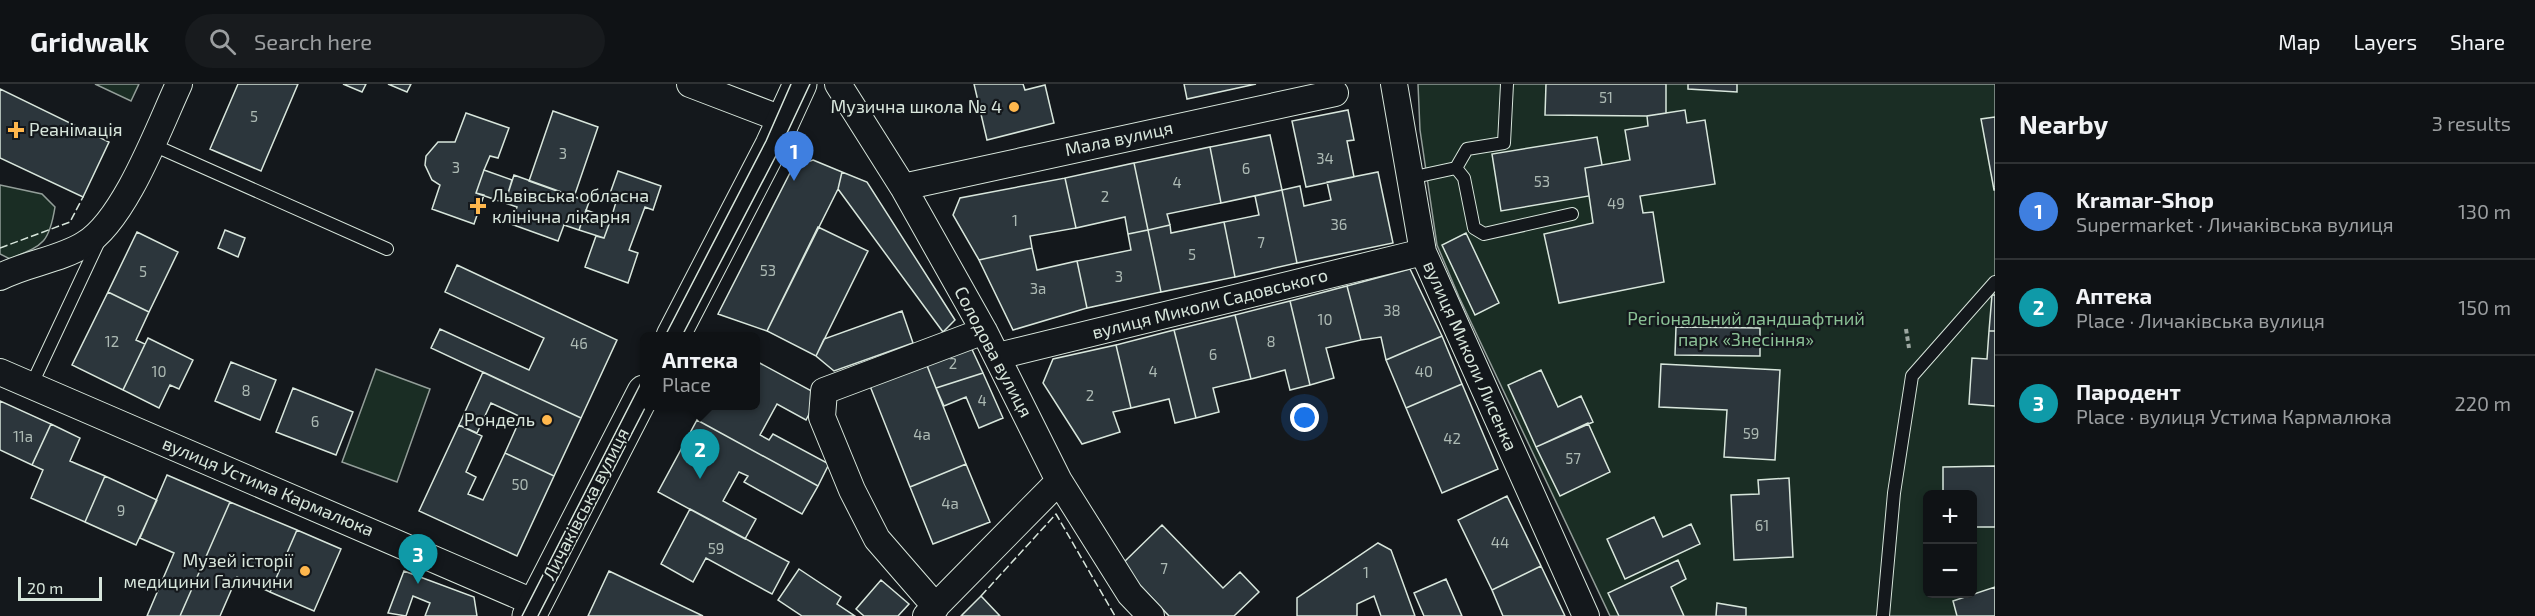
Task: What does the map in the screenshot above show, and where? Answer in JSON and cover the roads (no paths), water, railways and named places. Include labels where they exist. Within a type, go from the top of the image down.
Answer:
[{"type":"main road","points":[[675,332],[784,120],[800,84]]},
{"type":"main road","name":"Личаківська вулиця","points":[[532,610],[640,402]]},
{"type":"street","points":[[0,277],[78,249],[105,228],[122,202],[179,84]]},
{"type":"street","points":[[690,84],[784,120]]},
{"type":"street","name":"Солодова вулиця","points":[[838,84],[903,187],[998,356],[1059,481],[1130,594],[1151,616]]},
{"type":"street","name":"вулиця Миколи Лисенка","points":[[1394,84],[1423,252],[1586,616]]},
{"type":"street","name":"Мала вулиця","points":[[903,187],[1335,93]]},
{"type":"street","name":"вулиця Миколи Садовського","points":[[998,356],[1423,252]]},
{"type":"street","points":[[984,331],[824,391],[822,417],[867,519],[877,539],[931,611],[1059,481]]},
{"type":"street","name":"вулиця Устима Кармалюка","points":[[0,372],[532,610]]},
{"type":"lane","points":[[1410,178],[1456,168],[1467,149],[1504,143],[1507,84]]},
{"type":"lane","points":[[151,144],[387,249]]},
{"type":"lane","points":[[1456,168],[1464,178],[1474,228],[1484,234],[1572,214]]},
{"type":"lane","points":[[31,386],[105,228]]},
{"type":"lane","points":[[1883,616],[1894,493],[1912,376],[1995,282]]},
{"type":"tram line","points":[[667,332],[766,141],[791,84]]},
{"type":"tram line","points":[[684,332],[780,148],[810,84]]},
{"type":"tram line","points":[[522,616],[640,385]]},
{"type":"tram line","points":[[538,616],[644,410]]},
{"type":"place","name":"Музична школа № 4","points":[[1014,107]]},
{"type":"place","name":"Реанімація","points":[[16,130]]},
{"type":"place","name":"Kramar-Shop","points":[[794,181]]},
{"type":"place","name":"Львівська обласна клінічна лікарня","points":[[478,206]]},
{"type":"place","name":"Рондель","points":[[547,420]]},
{"type":"place","name":"Аптека","points":[[700,479]]},
{"type":"place","name":"Музей історії медицини Галичини","points":[[305,571]]},
{"type":"place","name":"Пародент","points":[[418,584]]},
{"type":"park label","name":"Регіональний ландшафтний парк «Знесіння»","points":[[1746,329]]}]
